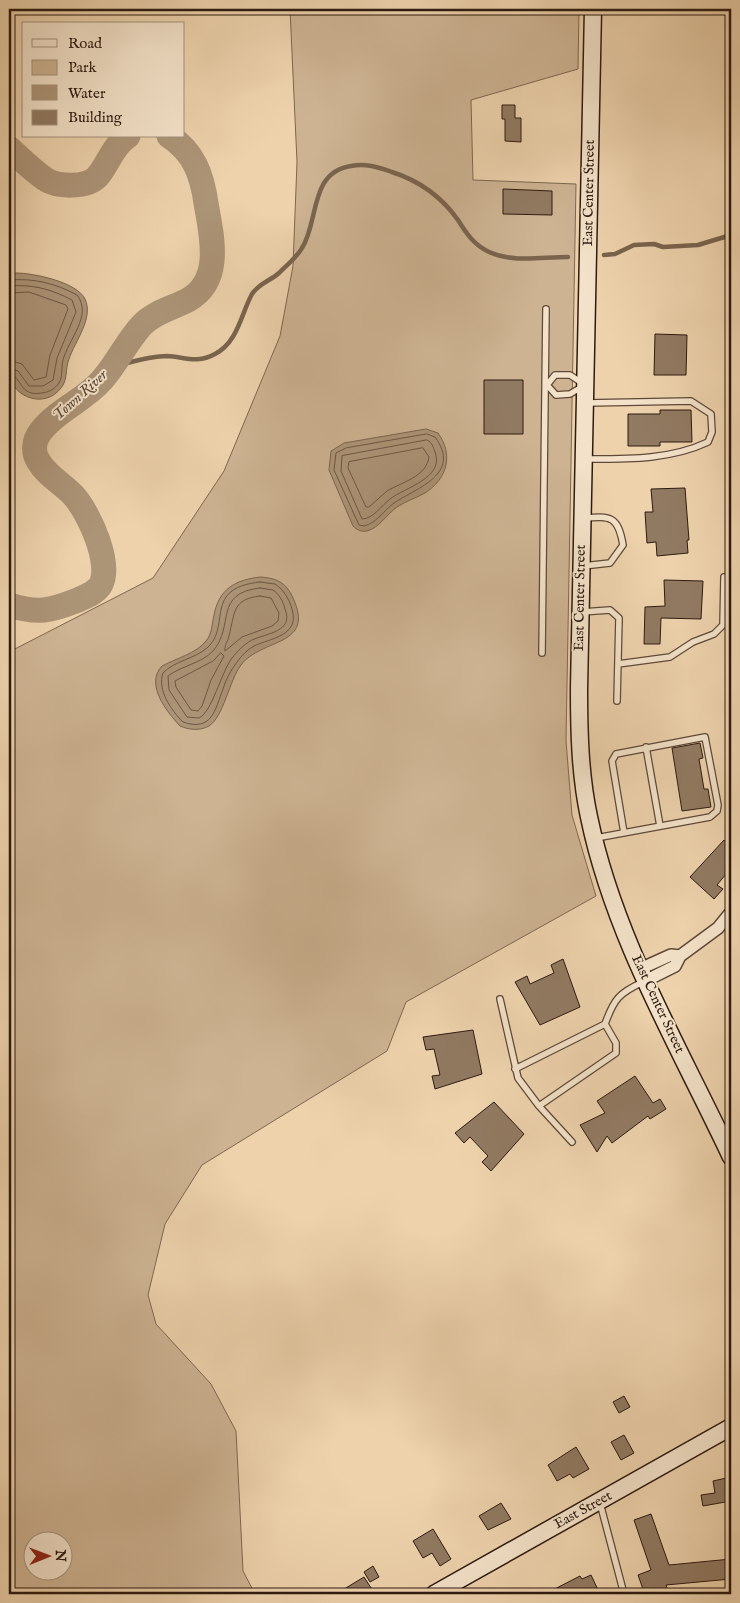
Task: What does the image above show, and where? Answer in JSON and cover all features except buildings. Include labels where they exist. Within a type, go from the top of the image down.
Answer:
[{"type":"main road","name":"East Center Street","points":[[593,9],[580,566],[579,718],[581,763],[594,838],[618,915],[643,975],[731,1157]]},
{"type":"main road","name":"East Street","points":[[434,1594],[731,1427]]},
{"type":"street","points":[[643,975],[671,954],[680,956],[718,928],[731,912]]},
{"type":"lane","points":[[542,652],[547,385],[546,309]]},
{"type":"lane","points":[[555,375],[570,375],[585,385],[570,394],[556,395],[547,385],[555,375]]},
{"type":"lane","points":[[583,460],[648,458],[692,450],[708,442],[712,432],[711,414],[691,401],[585,403]]},
{"type":"lane","points":[[580,566],[610,564],[623,545],[620,529],[615,520],[604,517],[581,519]]},
{"type":"lane","points":[[618,664],[670,657],[693,642],[714,634],[723,625],[724,577]]},
{"type":"lane","points":[[580,612],[610,610],[619,618],[617,701]]},
{"type":"lane","points":[[594,838],[624,833],[710,817],[717,811],[718,805],[705,737],[616,754],[612,761],[624,833]]},
{"type":"lane","points":[[646,748],[660,826]]},
{"type":"lane","points":[[515,1069],[605,1024],[610,1008],[620,994],[643,975]]},
{"type":"lane","points":[[500,999],[515,1069],[522,1086],[572,1142]]},
{"type":"lane","points":[[538,1106],[616,1053],[616,1043],[605,1024]]},
{"type":"lane","points":[[600,1501],[624,1594]]},
{"type":"green space","points":[[290,9],[579,9],[578,69],[471,100],[473,180],[576,184],[566,741],[572,815],[596,896],[406,1002],[387,1051],[202,1165],[165,1224],[148,1295],[156,1324],[211,1384],[236,1431],[243,1571],[255,1594],[9,1594],[9,652],[153,578],[224,471],[280,336],[293,266],[297,162]]},
{"type":"water","points":[[16,273],[43,277],[64,283],[80,293],[85,299],[87,306],[83,329],[69,359],[63,385],[47,398],[30,398],[23,395],[12,382],[9,374],[9,275]]},
{"type":"water","points":[[426,429],[438,433],[446,450],[446,466],[439,481],[425,493],[397,507],[371,529],[363,531],[356,529],[329,470],[331,451],[344,443]]},
{"type":"water","points":[[260,577],[276,580],[287,588],[293,598],[298,614],[297,625],[292,634],[250,656],[241,665],[223,707],[209,726],[202,729],[194,729],[180,726],[159,697],[156,681],[157,673],[162,666],[192,652],[206,641],[211,632],[216,606],[224,592],[236,583]]},
{"type":"waterway","name":"Town River","points":[[9,148],[50,182],[64,185],[79,185],[92,181],[97,177],[114,150],[126,138]]},
{"type":"waterway","name":"Town River","points":[[9,605],[28,610],[52,609],[87,596],[100,586],[104,565],[98,540],[86,514],[74,496],[46,472],[39,462],[35,450],[37,438],[41,431],[55,417],[88,393],[102,380],[142,325],[158,313],[188,300],[207,281],[211,269],[212,242],[202,183],[191,157],[172,138]]},
{"type":"waterway","points":[[111,367],[160,356],[202,359],[223,349],[234,335],[252,294],[261,285],[279,273],[302,248],[311,225],[317,200],[328,178],[338,170],[351,166],[366,165],[377,167],[421,185],[451,211],[464,230],[479,246],[489,252],[508,257],[528,259],[568,257]]},
{"type":"waterway","points":[[604,255],[615,254],[634,245],[654,244],[663,247],[698,245],[731,235]]}]
